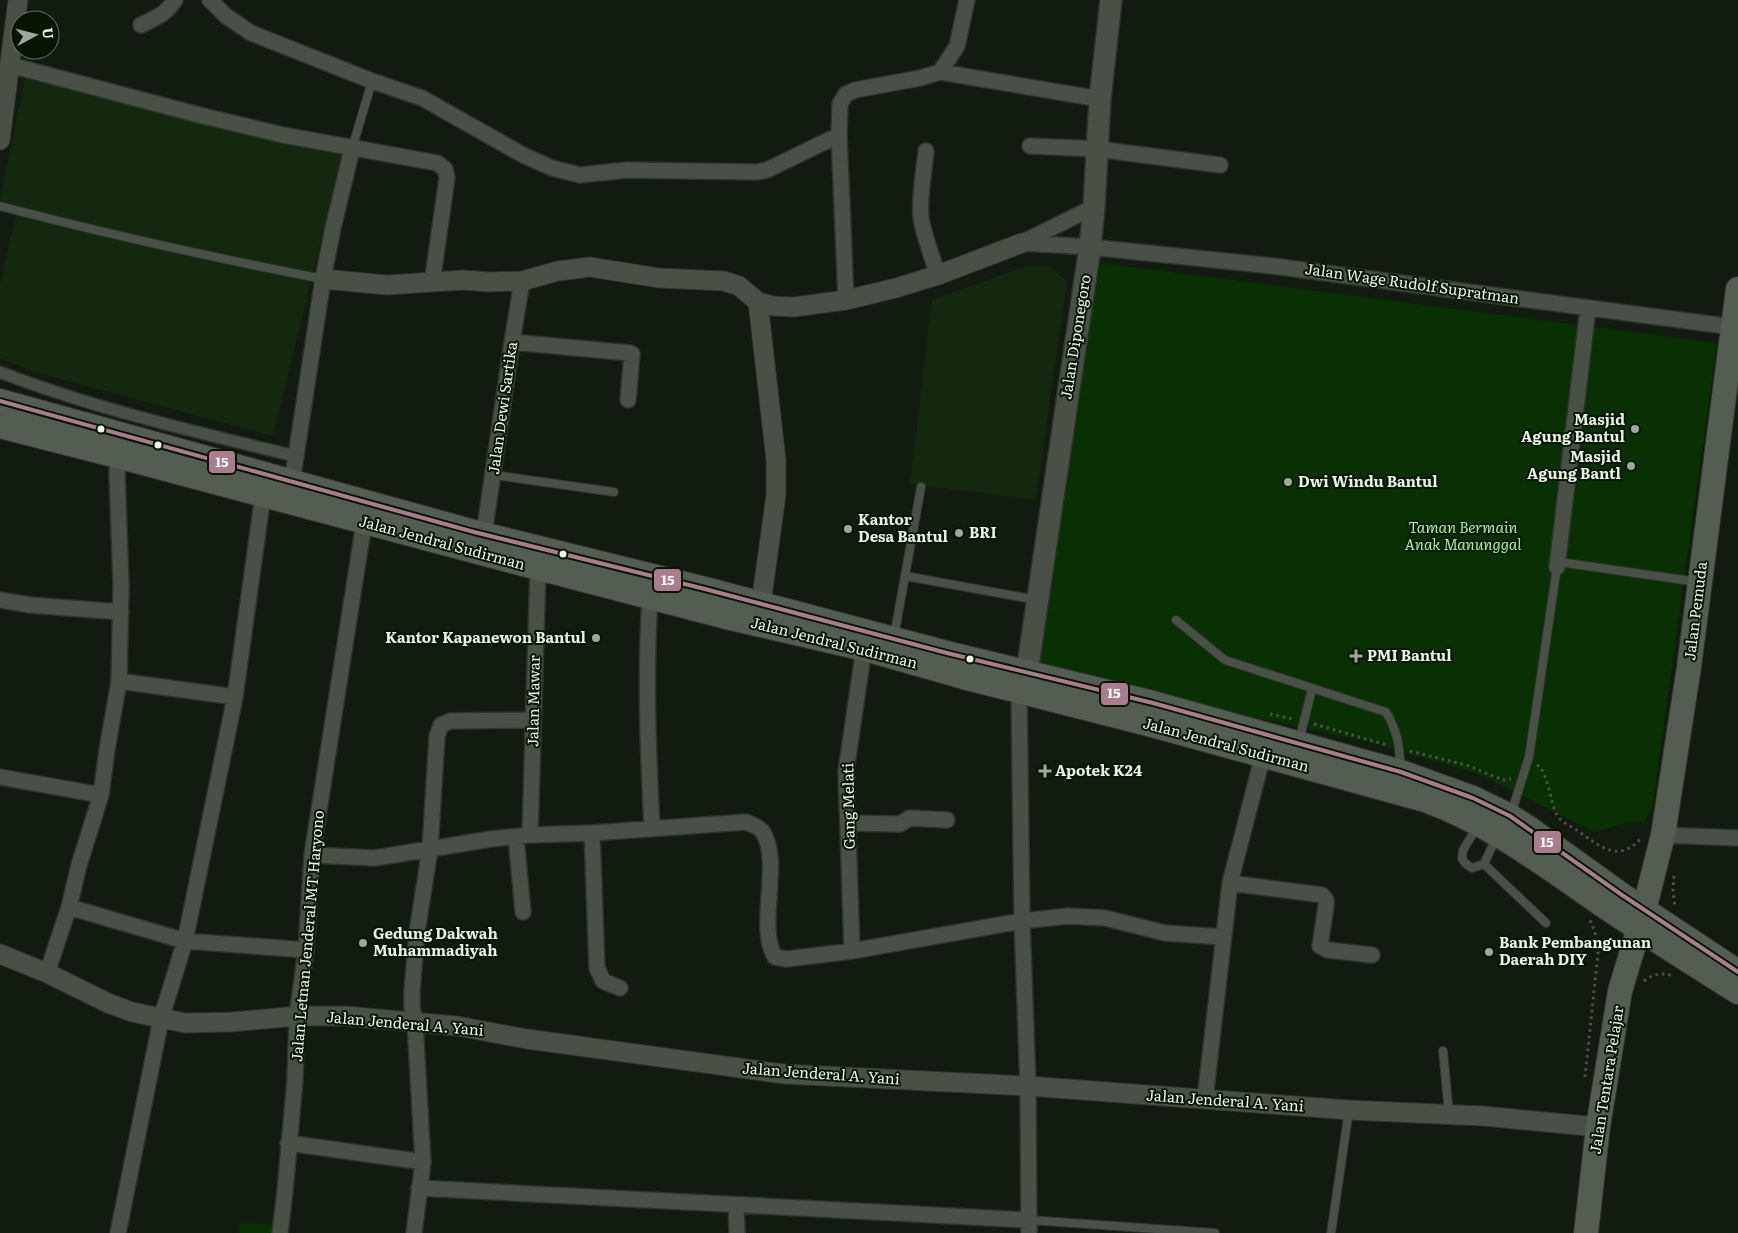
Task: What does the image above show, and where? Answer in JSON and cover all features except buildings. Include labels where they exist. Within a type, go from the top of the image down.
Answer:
[{"type":"main road","name":"Jalan Diponegoro","points":[[1023,682],[1090,247],[1100,99],[1110,0]]},
{"type":"main road","name":"Jalan Pemuda","points":[[1642,920],[1654,834],[1689,667],[1738,289]]},
{"type":"main road","name":"Jalan Jendral Sudirman","points":[[0,401],[263,495],[364,522],[458,537],[484,534],[760,604],[865,641],[1023,682],[1153,703],[1298,747],[1401,772],[1473,798],[1499,825],[1642,920]]},
{"type":"main road","name":"Jalan Jendral Sudirman","points":[[0,426],[118,444],[292,482],[458,537],[538,568],[735,619],[865,641],[894,639],[1023,682],[1263,755],[1298,747],[1425,800],[1499,825]]},
{"type":"main road","points":[[1642,920],[1738,972]]},
{"type":"main road","points":[[1642,920],[1738,992]]},
{"type":"main road","name":"Jalan Tentara Pelajar","points":[[1586,1233],[1598,1127],[1620,992],[1642,920]]},
{"type":"street","points":[[0,140],[18,0]]},
{"type":"street","points":[[141,25],[163,15],[175,0]]},
{"type":"street","points":[[210,0],[226,16],[251,33],[372,81],[422,98],[523,155],[552,168],[580,175],[627,170],[757,172],[767,170],[839,135]]},
{"type":"street","points":[[940,72],[957,46],[968,0]]},
{"type":"street","points":[[10,65],[282,135],[436,163],[445,169],[447,178],[432,283]]},
{"type":"street","points":[[846,300],[839,135],[840,104],[846,94],[854,90],[920,78],[940,72],[1100,99]]},
{"type":"street","points":[[1030,146],[1097,149],[1220,165]]},
{"type":"street","points":[[292,482],[323,279],[352,149]]},
{"type":"street","points":[[926,151],[921,216],[923,230],[938,275]]},
{"type":"street","points":[[323,279],[387,285],[463,280],[489,282],[522,281],[558,271],[590,267],[658,278],[724,281],[739,286],[758,302],[783,307],[803,306],[873,294],[938,275],[1022,243],[1094,207]]},
{"type":"street","name":"Jalan Wage Rudolf Supratman","points":[[1022,243],[1090,247],[1273,266],[1733,327]]},
{"type":"street","name":"Jalan Dewi Sartika","points":[[484,534],[522,281]]},
{"type":"street","points":[[758,302],[776,460],[776,495],[760,604]]},
{"type":"street","points":[[1557,567],[1588,308]]},
{"type":"street","points":[[512,342],[630,353],[632,354],[632,362],[628,400]]},
{"type":"street","points":[[0,372],[44,389],[194,432],[295,456]]},
{"type":"street","points":[[47,973],[69,906],[79,865],[101,794],[106,750],[119,681],[121,612],[118,444]]},
{"type":"street","points":[[118,1233],[161,1019],[185,941],[235,697],[263,495]]},
{"type":"street","name":"Jalan Letnan Jenderal MT Haryono","points":[[280,1233],[295,1080],[297,1016],[306,950],[312,855],[364,522]]},
{"type":"street","name":"Jalan Mawar","points":[[523,912],[523,836],[534,720],[538,568]]},
{"type":"street","points":[[650,597],[647,634],[647,689],[652,828]]},
{"type":"street","points":[[0,600],[121,612]]},
{"type":"street","name":"Gang Melati","points":[[852,951],[846,771],[865,641]]},
{"type":"street","points":[[119,681],[235,697]]},
{"type":"street","points":[[419,1188],[736,1205],[1029,1227],[1028,1086],[1022,921],[1023,682]]},
{"type":"street","points":[[414,1233],[423,1162],[412,991],[417,932],[430,849],[437,736],[441,725],[450,721],[534,720]]},
{"type":"street","points":[[1205,1099],[1230,883],[1263,755]]},
{"type":"street","points":[[0,777],[101,794]]},
{"type":"street","points":[[848,823],[900,824],[910,818],[947,820]]},
{"type":"street","points":[[312,855],[375,858],[460,843],[523,836],[746,822],[762,831],[770,852],[768,938],[773,955],[787,959],[852,951],[1022,921],[1082,916],[1105,918],[1165,933],[1224,937]]},
{"type":"street","points":[[592,833],[597,968],[603,981],[620,988]]},
{"type":"street","points":[[1654,834],[1738,838]]},
{"type":"street","points":[[1230,883],[1322,895],[1326,900],[1326,906],[1320,946],[1328,950],[1372,955]]},
{"type":"street","points":[[69,906],[185,941],[306,950]]},
{"type":"street","name":"Jalan Jenderal A. Yani","points":[[0,954],[47,973],[108,1003],[132,1012],[185,1023],[232,1022],[297,1016],[345,1016],[457,1026],[527,1039],[784,1074],[1028,1086],[1349,1110],[1449,1114],[1598,1127]]},
{"type":"street","points":[[288,1143],[423,1162]]},
{"type":"street","points":[[736,1205],[736,1233]]},
{"type":"lane","points":[[352,149],[372,81]]},
{"type":"lane","points":[[0,206],[121,236],[323,279]]},
{"type":"lane","points":[[494,475],[614,492]]},
{"type":"lane","points":[[894,639],[921,487]]},
{"type":"lane","points":[[1484,864],[1527,763],[1557,567],[1560,564],[1566,563],[1700,582]]},
{"type":"lane","points":[[905,576],[1037,600]]},
{"type":"lane","points":[[1176,620],[1225,660],[1386,712],[1395,727],[1400,748],[1401,772]]},
{"type":"lane","points":[[1298,747],[1312,689]]},
{"type":"lane","points":[[1484,864],[1472,868],[1466,864],[1462,859],[1463,850],[1499,825]]},
{"type":"lane","points":[[1484,864],[1546,922]]},
{"type":"lane","points":[[1443,1051],[1449,1114]]},
{"type":"lane","points":[[1331,1233],[1349,1110]]},
{"type":"lane","points":[[1029,1227],[1215,1233]]},
{"type":"path","points":[[1266,713],[1298,747],[1400,748],[1466,765],[1503,780],[1514,778],[1520,766],[1527,763],[1540,766],[1543,770],[1557,815],[1563,822],[1599,846],[1613,852],[1622,851],[1631,848],[1654,834]]},
{"type":"path","points":[[1675,872],[1672,890],[1676,911]]},
{"type":"path","points":[[1584,1084],[1598,953],[1595,932],[1587,916]]},
{"type":"path","points":[[1641,986],[1652,975],[1670,974],[1678,978]]},
{"type":"shaded area","points":[[25,78],[343,151],[273,436],[31,371],[0,358],[0,285],[16,212],[0,207],[0,199]]},
{"type":"shaded area","points":[[1026,266],[1050,266],[1067,282],[1036,500],[910,484],[932,300]]},
{"type":"green space","name":"Taman Bermain Anak Manunggal","points":[[1092,262],[1717,343],[1652,809],[1644,822],[1630,822],[1594,832],[1479,774],[1368,742],[1031,669]]},
{"type":"green space","points":[[239,1223],[274,1224],[273,1233],[239,1233]]},
{"type":"transit line","name":"15","points":[[0,401],[474,532],[705,589],[947,653],[1153,703],[1401,772],[1473,798],[1510,816],[1622,895],[1738,972]]},
{"type":"place","name":"Masjid Agung Bantul","points":[[1635,429]]},
{"type":"place","name":"Masjid Agung Bantl","points":[[1631,466]]},
{"type":"place","name":"Dwi Windu Bantul","points":[[1288,482]]},
{"type":"place","name":"Kantor Desa Bantul","points":[[848,529]]},
{"type":"place","name":"BRI","points":[[959,533]]},
{"type":"place","name":"Kantor Kapanewon Bantul","points":[[596,638]]},
{"type":"place","name":"PMI Bantul","points":[[1356,656]]},
{"type":"place","name":"Apotek K24","points":[[1045,771]]},
{"type":"place","name":"Gedung Dakwah Muhammadiyah","points":[[363,943]]},
{"type":"place","name":"Bank Pembangunan Daerah DIY","points":[[1489,952]]}]
